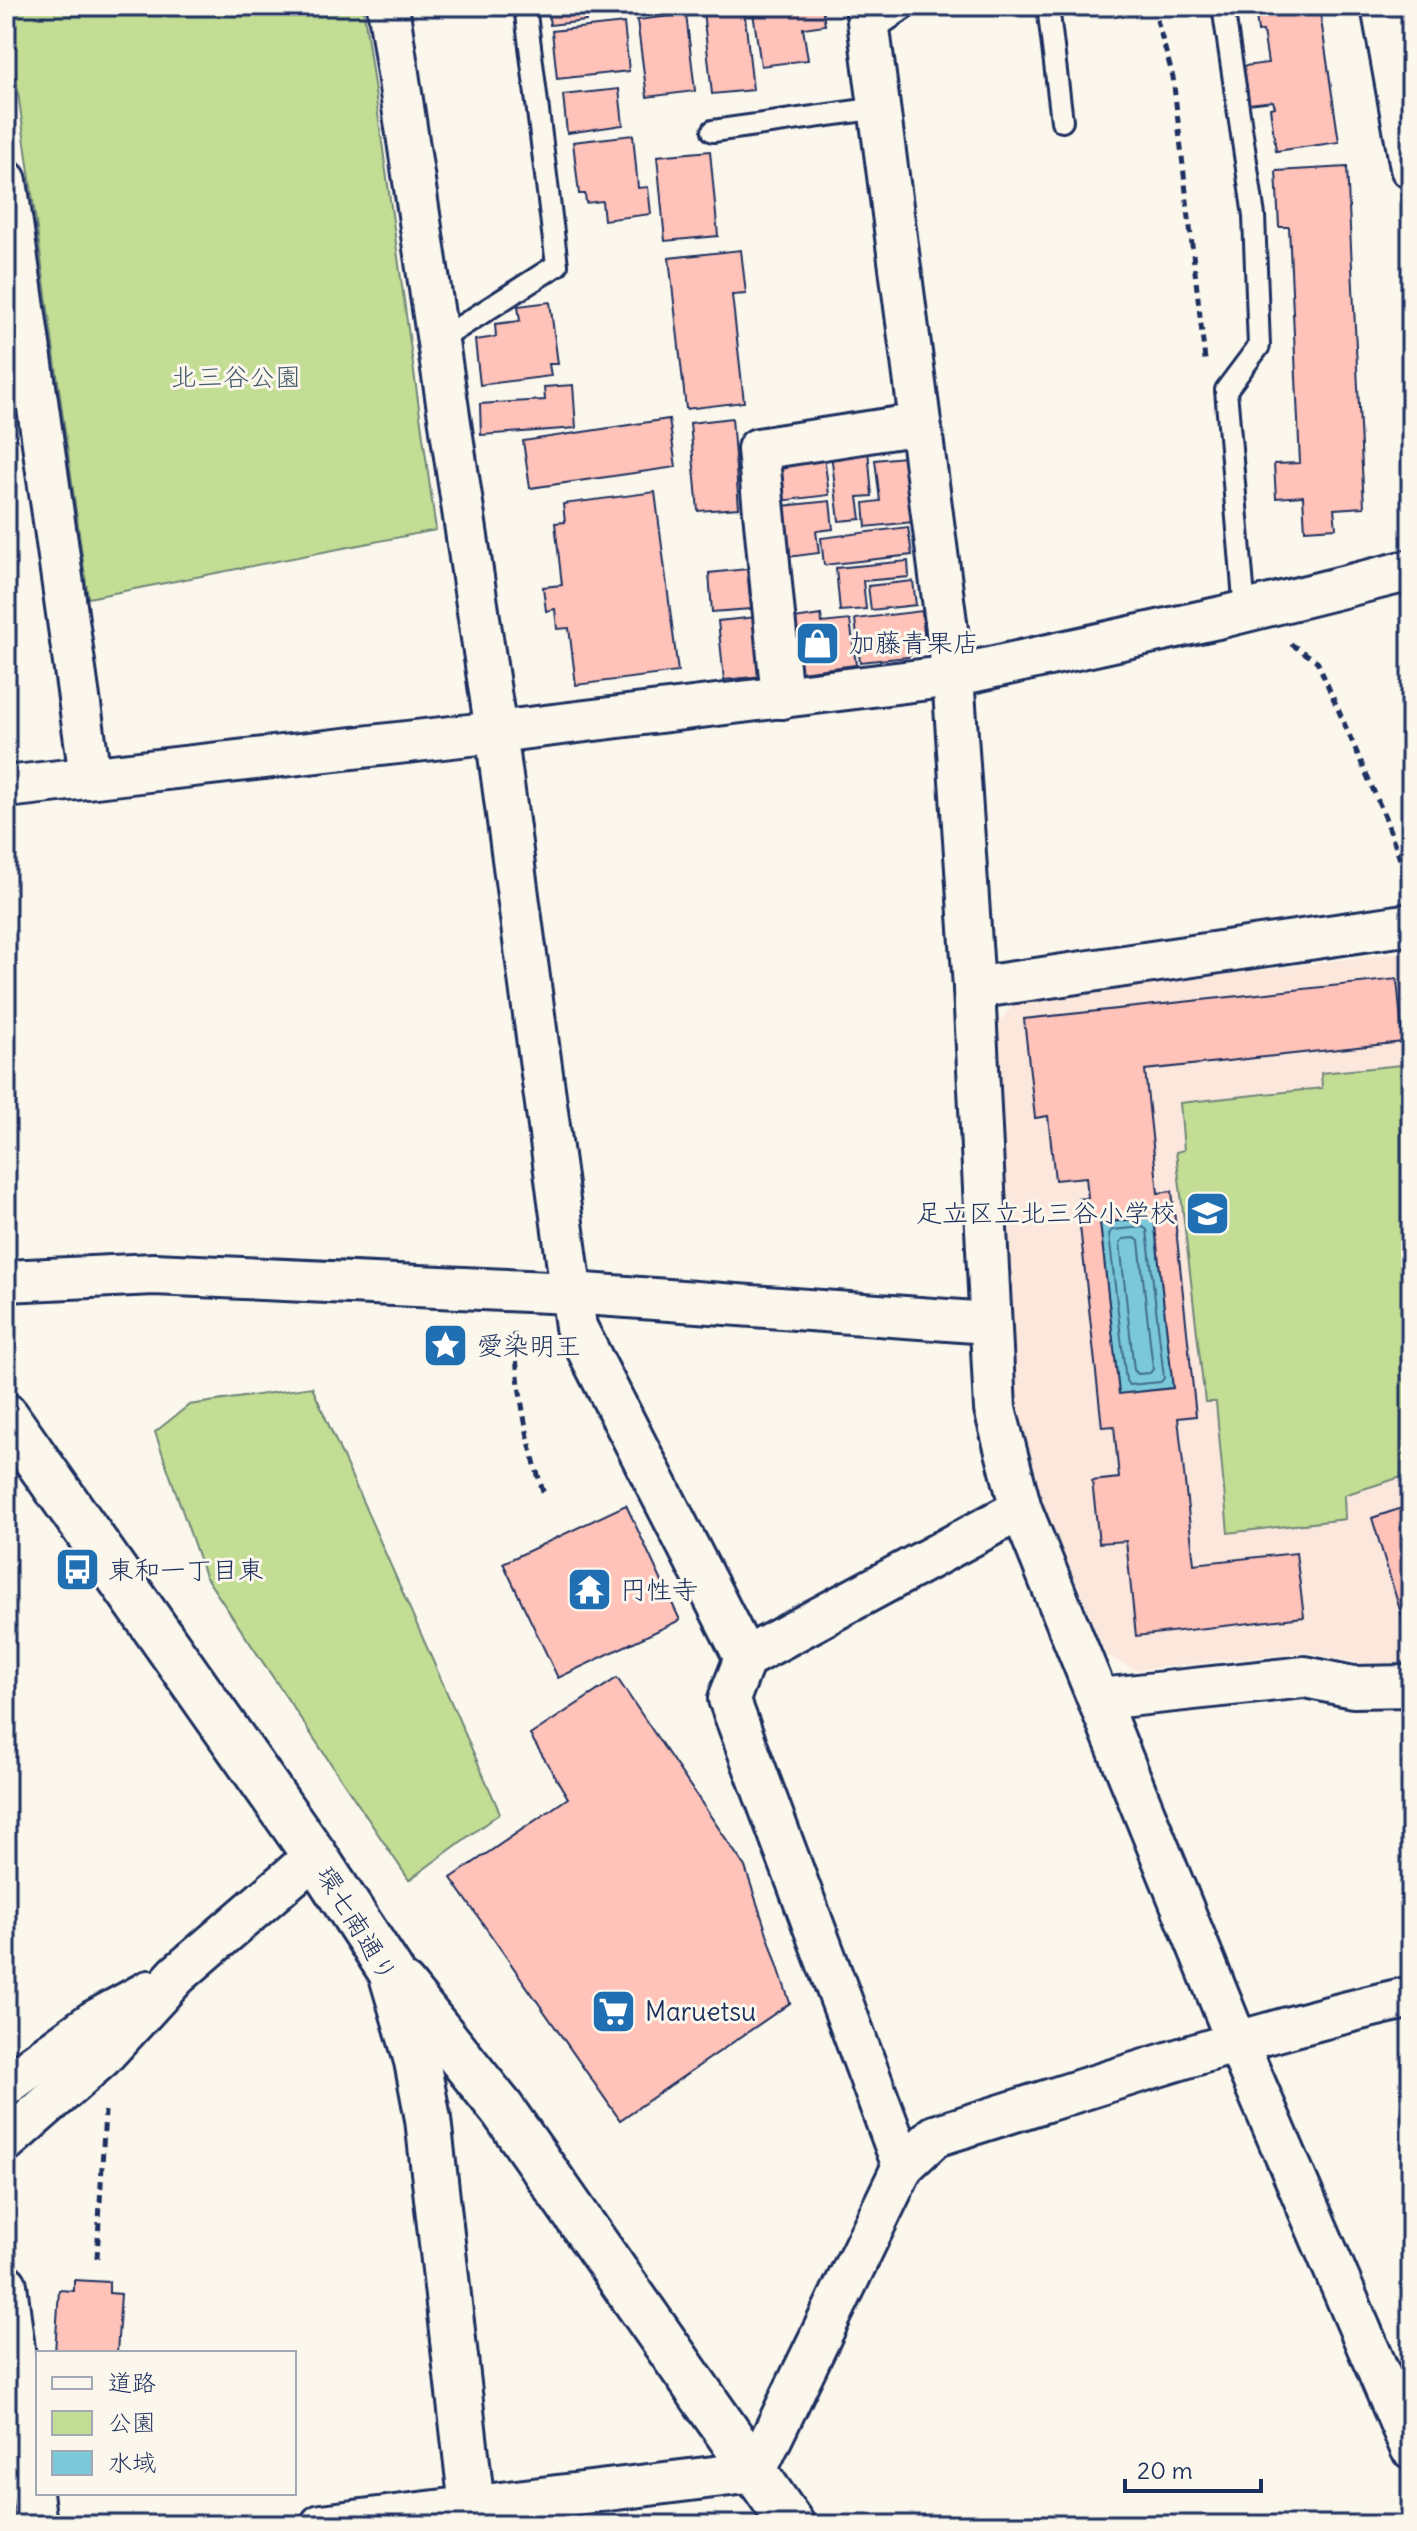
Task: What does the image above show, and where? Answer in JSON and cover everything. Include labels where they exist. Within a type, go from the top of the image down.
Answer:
[{"type":"street","points":[[388,6],[496,732],[576,1327],[745,1658]]},
{"type":"street","points":[[1382,6],[1411,168]]},
{"type":"street","points":[[868,19],[953,676],[974,988],[995,1409],[1021,1509],[1237,2042],[1411,2448]]},
{"type":"street","points":[[6,181],[90,776]]},
{"type":"street","points":[[782,698],[758,449],[920,424]]},
{"type":"street","points":[[6,787],[496,732],[953,676],[1411,570]]},
{"type":"street","points":[[974,988],[1411,924]]},
{"type":"street","points":[[6,1281],[154,1274],[571,1293],[989,1323]]},
{"type":"street","name":"環七南通り","points":[[6,1416],[315,1856],[391,1972],[417,2061],[428,2119],[472,2516]]},
{"type":"street","points":[[903,2166],[729,1699],[745,1658],[1021,1509]]},
{"type":"street","points":[[1100,1699],[1305,1677],[1353,1687],[1411,1686]]},
{"type":"street","points":[[6,2141],[108,2051],[177,1975],[315,1856]]},
{"type":"street","points":[[391,1972],[502,2109],[792,2525]]},
{"type":"street","points":[[6,2085],[94,2021],[177,1975]]},
{"type":"street","points":[[755,2472],[903,2166],[935,2136],[1237,2042],[1333,2014],[1411,1997]]},
{"type":"street","points":[[6,2285],[36,2525]]},
{"type":"street","points":[[321,2525],[472,2516],[755,2472]]},
{"type":"lane","points":[[438,341],[557,265],[525,6]]},
{"type":"lane","points":[[868,19],[908,6]]},
{"type":"lane","points":[[1048,6],[1062,121]]},
{"type":"lane","points":[[1223,6],[1254,216],[1259,346],[1226,390],[1253,609]]},
{"type":"lane","points":[[713,131],[879,108]]},
{"type":"path","points":[[1153,6],[1173,77],[1205,360]]},
{"type":"path","points":[[1253,609],[1269,631],[1317,661],[1385,817],[1411,890]]},
{"type":"path","points":[[510,1290],[519,1394],[530,1452],[545,1497]]},
{"type":"path","points":[[97,2258],[108,2051]]},
{"type":"shaded area","name":"足立区立北三谷小学校","points":[[1411,951],[1411,1663],[1363,1664],[1306,1652],[1135,1670],[1106,1655],[1040,1495],[1011,1397],[994,1028],[1016,1002]]},
{"type":"green space","name":"北三谷公園","points":[[6,6],[363,6],[436,530],[88,598]]},
{"type":"green space","points":[[1411,1064],[1411,1474],[1344,1495],[1345,1519],[1228,1533],[1216,1402],[1205,1402],[1176,1152],[1184,1150],[1180,1103],[1322,1088],[1321,1073]]},
{"type":"green space","points":[[312,1387],[500,1813],[409,1880],[205,1576],[155,1432],[189,1405]]},
{"type":"water","points":[[1154,1217],[1173,1388],[1119,1394],[1100,1223]]},
{"type":"building","points":[[547,6],[584,6],[586,21],[550,25]]},
{"type":"building","points":[[592,6],[631,6],[631,14],[593,17]]},
{"type":"building","points":[[752,6],[822,6],[825,25],[803,28],[808,60],[761,66]]},
{"type":"building","points":[[1255,6],[1319,6],[1339,142],[1276,151],[1270,108],[1275,107],[1273,101],[1249,104],[1244,66],[1268,63],[1263,31],[1258,32]]},
{"type":"building","points":[[744,7],[753,90],[712,94],[703,11]]},
{"type":"building","points":[[686,14],[695,91],[647,97],[637,20]]},
{"type":"building","points":[[624,23],[629,71],[557,79],[552,31]]},
{"type":"building","points":[[619,89],[623,125],[567,133],[563,95]]},
{"type":"building","points":[[633,135],[638,188],[648,187],[651,214],[604,220],[602,201],[586,203],[585,194],[579,194],[573,142]]},
{"type":"building","points":[[710,151],[718,236],[665,241],[657,156]]},
{"type":"building","points":[[1347,167],[1364,507],[1334,509],[1336,528],[1305,530],[1303,496],[1276,498],[1274,464],[1300,463],[1289,227],[1279,227],[1276,171]]},
{"type":"building","points":[[741,250],[746,294],[732,295],[744,402],[686,409],[669,258]]},
{"type":"building","points":[[550,302],[558,364],[549,364],[551,376],[480,385],[475,340],[496,337],[495,324],[520,321],[518,306]]},
{"type":"building","points":[[573,385],[576,428],[481,435],[480,404],[545,400],[544,387]]},
{"type":"building","points":[[732,418],[739,508],[698,511],[690,423]]},
{"type":"building","points":[[669,419],[676,467],[530,488],[523,441]]},
{"type":"building","points":[[868,449],[872,496],[858,497],[861,519],[839,521],[831,453]]},
{"type":"building","points":[[824,455],[829,495],[780,501],[777,469],[786,468],[785,460]]},
{"type":"building","points":[[904,457],[912,522],[866,527],[864,503],[880,501],[875,460]]},
{"type":"building","points":[[655,492],[678,672],[576,685],[569,628],[557,629],[555,609],[546,611],[543,587],[562,585],[555,523],[565,522],[563,504]]},
{"type":"building","points":[[830,501],[833,529],[816,531],[819,553],[788,557],[782,506]]},
{"type":"building","points":[[908,527],[912,555],[824,565],[821,538]]},
{"type":"building","points":[[908,561],[909,577],[863,581],[866,609],[840,611],[836,568]]},
{"type":"building","points":[[747,569],[751,609],[712,612],[709,573]]},
{"type":"building","points":[[913,581],[916,605],[871,610],[868,586]]},
{"type":"building","points":[[922,611],[924,634],[908,657],[860,662],[855,619]]},
{"type":"building","points":[[821,615],[822,623],[850,620],[856,665],[800,672],[794,619]]},
{"type":"building","points":[[757,617],[763,676],[724,680],[718,621]]},
{"type":"building","points":[[1397,979],[1403,1042],[1145,1070],[1158,1193],[1172,1191],[1196,1416],[1178,1418],[1194,1564],[1296,1553],[1304,1617],[1136,1636],[1126,1541],[1099,1543],[1092,1481],[1119,1478],[1114,1426],[1102,1427],[1077,1199],[1088,1198],[1086,1177],[1055,1180],[1048,1116],[1035,1118],[1024,1019]],"holes":[[[1154,1217],[1173,1388],[1119,1394],[1100,1223]]]},
{"type":"building","points":[[626,1505],[680,1620],[558,1678],[503,1563]]},
{"type":"building","points":[[1411,1505],[1411,1646],[1372,1518]]},
{"type":"building","points":[[617,1678],[745,1867],[790,2003],[620,2120],[451,1878],[568,1798],[530,1735]]},
{"type":"building","points":[[74,2280],[109,2282],[109,2293],[121,2294],[117,2351],[55,2351],[59,2290],[74,2291]]},
{"type":"place","name":"加藤青果店","points":[[818,643]]},
{"type":"place","name":"足立区立北三谷小学校","points":[[1207,1213]]},
{"type":"place","name":"愛染明王","points":[[446,1346]]},
{"type":"place","name":"東和一丁目東","points":[[77,1570]]},
{"type":"place","name":"円性寺","points":[[589,1590]]},
{"type":"place","name":"Maruetsu","points":[[614,2012]]}]
